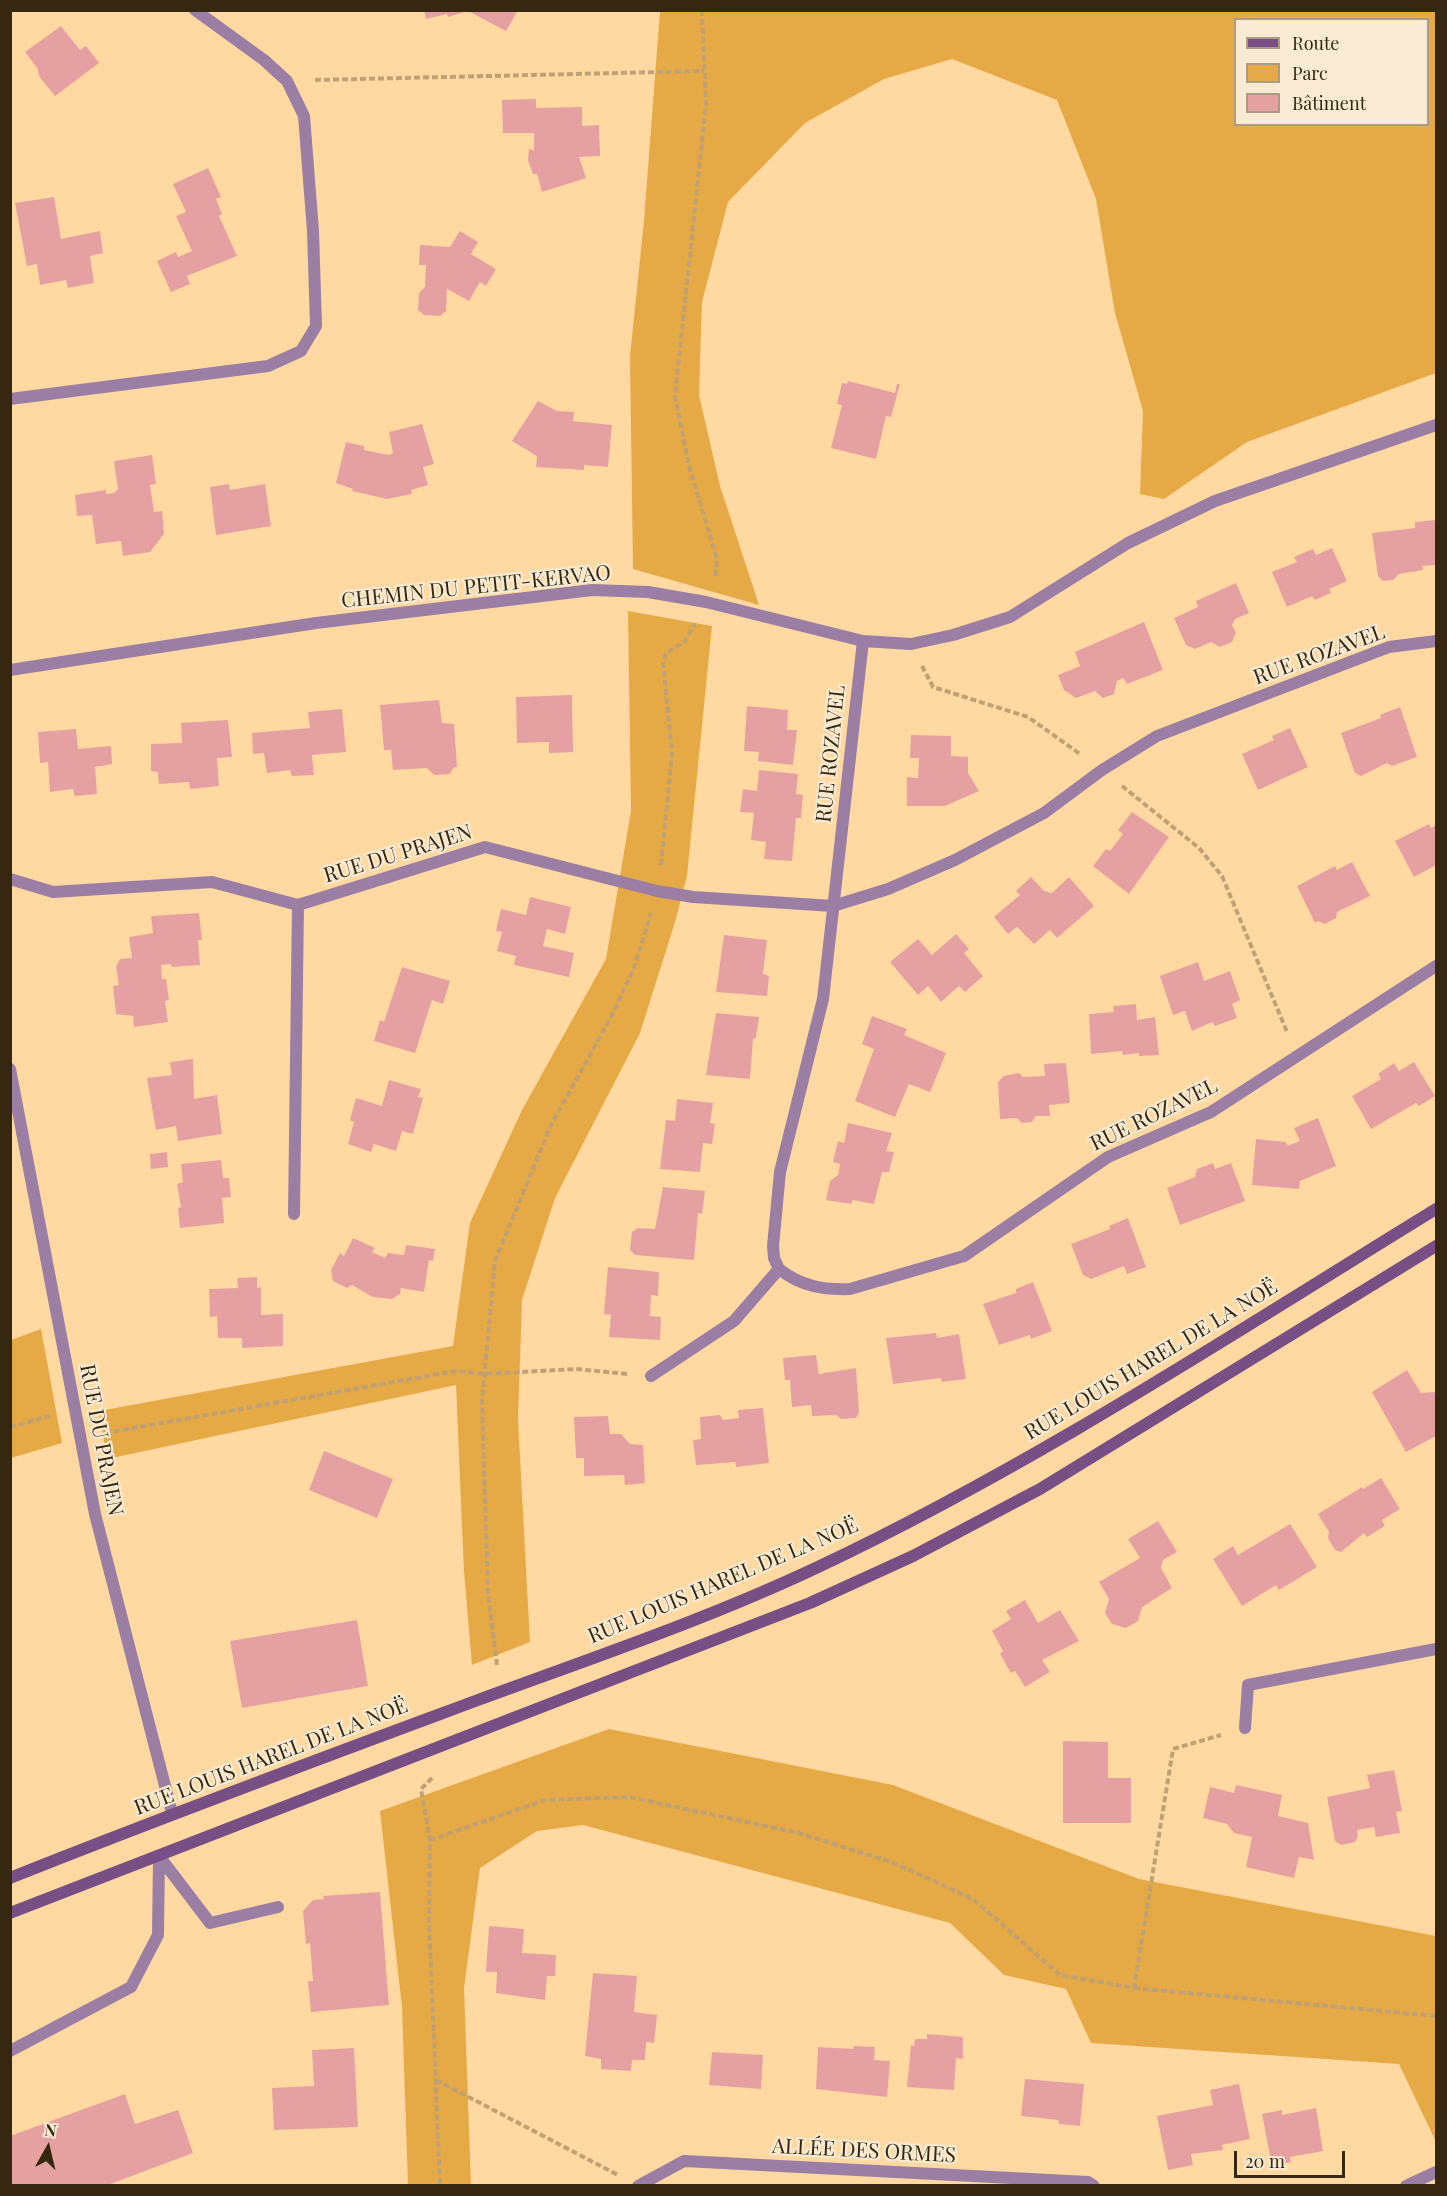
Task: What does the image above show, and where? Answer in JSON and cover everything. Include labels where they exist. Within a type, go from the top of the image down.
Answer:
[{"type":"main road","name":"RUE LOUIS HAREL DE LA NOË","points":[[10,1878],[172,1813],[671,1629],[817,1568],[967,1491],[1102,1414],[1437,1209]]},
{"type":"main road","points":[[10,1912],[431,1752],[810,1603],[913,1556],[1040,1489],[1437,1246]]},
{"type":"street","points":[[10,399],[268,366],[301,351],[316,326],[313,231],[304,116],[287,81],[264,60],[195,10]]},
{"type":"street","name":"CHEMIN DU PETIT-KERVAO","points":[[10,670],[316,623],[592,590],[648,591],[706,602],[863,641],[911,644],[953,635],[1010,617],[1128,543],[1215,501],[1437,425]]},
{"type":"street","name":"RUE ROZAVEL","points":[[863,641],[823,999],[780,1172],[773,1246],[774,1258],[779,1269],[792,1279],[831,1290],[850,1289],[964,1257],[1108,1157],[1210,1112],[1437,966]]},
{"type":"street","name":"RUE ROZAVEL","points":[[833,906],[888,889],[954,860],[1044,813],[1102,770],[1157,736],[1389,647],[1437,642]]},
{"type":"street","name":"RUE DU PRAJEN","points":[[298,905],[485,847],[657,891],[693,897],[833,906]]},
{"type":"street","points":[[10,879],[53,892],[212,882],[298,905],[294,1214]]},
{"type":"street","name":"RUE DU PRAJEN","points":[[10,1069],[95,1514],[172,1813]]},
{"type":"street","points":[[651,1376],[734,1321],[779,1269]]},
{"type":"street","points":[[1245,1728],[1248,1685],[1437,1649]]},
{"type":"street","points":[[159,1856],[210,1923],[278,1907]]},
{"type":"street","points":[[10,2051],[130,1987],[158,1935],[159,1856]]},
{"type":"street","name":"ALLÉE DES ORMES","points":[[633,2183],[684,2161],[1088,2182],[1094,2186]]},
{"type":"street","points":[[1406,2186],[1437,2172]]},
{"type":"path","points":[[497,1665],[488,1593],[482,1401],[495,1262],[551,1125],[611,1017],[634,968],[657,891],[672,754],[663,662],[666,653],[688,637],[714,581],[717,559],[689,466],[675,396],[706,104],[702,10]]},
{"type":"path","points":[[287,81],[704,71]]},
{"type":"path","points":[[911,644],[933,687],[1028,717],[1102,770],[1199,848],[1222,876],[1297,1057]]},
{"type":"path","points":[[80,1438],[456,1371],[484,1374],[576,1369],[651,1376]]},
{"type":"path","points":[[10,1427],[75,1409]]},
{"type":"path","points":[[1134,1988],[1173,1749],[1245,1728]]},
{"type":"path","points":[[431,1752],[438,1772],[421,1789],[430,1840],[429,1918],[440,2186]]},
{"type":"path","points":[[430,1840],[545,1800],[629,1797],[799,1833],[894,1863],[972,1899],[1060,1974],[1134,1988],[1437,2016]]},
{"type":"path","points":[[435,2079],[633,2183]]},
{"type":"green space","points":[[660,11],[1436,11],[1436,373],[1247,442],[1164,499],[1140,494],[1143,411],[1115,313],[1096,199],[1057,100],[952,59],[884,79],[805,123],[728,202],[702,302],[699,395],[720,486],[759,605],[633,569],[630,356],[644,221]]},
{"type":"green space","points":[[628,611],[712,626],[687,876],[640,1033],[555,1198],[522,1300],[518,1420],[530,1642],[472,1665],[464,1572],[456,1385],[107,1459],[99,1411],[453,1346],[470,1223],[522,1110],[606,959],[631,811]]},
{"type":"green space","points":[[41,1329],[62,1443],[11,1458],[11,1340]]},
{"type":"green space","points":[[609,1729],[893,1785],[1139,1879],[1436,1936],[1436,2142],[1399,2064],[1091,2043],[1066,1989],[1004,1975],[950,1923],[583,1825],[537,1831],[480,1868],[464,1988],[471,2185],[408,2185],[402,2007],[380,1811]]},
{"type":"building","points":[[424,10],[518,10],[506,31],[468,11],[448,17],[447,14],[426,19]]},
{"type":"building","points":[[61,26],[80,50],[86,46],[99,63],[55,96],[39,76],[38,69],[25,52]]},
{"type":"building","points":[[536,99],[536,108],[582,107],[582,126],[599,125],[600,156],[579,157],[586,178],[542,192],[537,174],[533,174],[528,160],[529,149],[534,150],[534,133],[503,133],[502,100]]},
{"type":"building","points":[[208,168],[221,197],[216,199],[222,214],[219,216],[237,256],[187,276],[190,284],[171,292],[157,261],[176,252],[178,257],[192,251],[176,216],[186,212],[173,184]]},
{"type":"building","points":[[54,197],[61,239],[100,231],[103,253],[90,256],[94,283],[68,288],[66,280],[40,285],[37,264],[27,266],[15,203]]},
{"type":"building","points":[[460,231],[478,242],[471,254],[496,269],[486,286],[480,282],[469,301],[447,289],[446,311],[440,316],[424,315],[418,310],[419,293],[425,287],[426,265],[419,265],[420,245],[450,247]]},
{"type":"building","points":[[848,381],[895,393],[897,384],[900,384],[891,417],[886,416],[876,459],[831,448],[842,405],[837,404],[842,383],[847,384]]},
{"type":"building","points":[[538,401],[557,411],[574,412],[573,421],[612,425],[608,467],[584,465],[584,470],[536,467],[537,456],[512,441]]},
{"type":"building","points":[[422,424],[434,464],[423,467],[428,485],[411,490],[412,494],[387,499],[352,491],[353,489],[336,483],[346,442],[364,446],[364,450],[389,455],[393,453],[389,432]]},
{"type":"building","points":[[152,455],[156,484],[150,485],[154,512],[162,511],[164,534],[150,552],[123,556],[121,541],[96,544],[92,515],[77,516],[75,495],[106,490],[106,494],[114,493],[118,489],[114,461]]},
{"type":"building","points":[[229,484],[230,490],[265,484],[271,526],[216,535],[210,487]]},
{"type":"building","points":[[1435,520],[1436,565],[1422,566],[1423,570],[1399,574],[1393,580],[1383,581],[1378,576],[1372,533],[1415,528],[1415,522]]},
{"type":"building","points":[[1332,548],[1347,581],[1329,589],[1331,593],[1315,600],[1312,596],[1287,607],[1272,572],[1297,562],[1294,557],[1313,549],[1316,555]]},
{"type":"building","points":[[1236,583],[1249,613],[1235,619],[1232,625],[1236,633],[1232,642],[1220,647],[1211,642],[1195,649],[1186,645],[1174,618],[1198,607],[1196,601]]},
{"type":"building","points":[[1144,622],[1163,670],[1127,684],[1123,678],[1117,681],[1114,694],[1103,698],[1095,691],[1076,698],[1064,690],[1058,675],[1080,666],[1075,652]]},
{"type":"building","points":[[572,695],[573,752],[549,753],[549,742],[517,743],[516,697]]},
{"type":"building","points":[[439,700],[442,723],[454,724],[457,767],[453,768],[450,774],[434,775],[427,768],[393,770],[391,750],[384,750],[380,705]]},
{"type":"building","points":[[747,706],[788,710],[787,730],[797,730],[793,765],[758,761],[759,752],[744,751]]},
{"type":"building","points":[[1400,707],[1417,757],[1392,766],[1387,763],[1361,776],[1355,773],[1341,733],[1381,718],[1380,715]]},
{"type":"building","points":[[342,709],[346,752],[312,755],[314,775],[292,776],[290,770],[267,773],[264,753],[253,754],[252,733],[310,728],[308,712]]},
{"type":"building","points":[[228,720],[232,757],[217,758],[219,786],[190,789],[189,782],[159,784],[158,772],[151,771],[151,744],[182,743],[181,723]]},
{"type":"building","points":[[1290,728],[1308,767],[1258,790],[1242,754],[1274,740],[1272,736]]},
{"type":"building","points":[[76,729],[78,749],[111,746],[112,764],[95,767],[97,794],[75,796],[73,789],[50,792],[48,762],[40,763],[38,732]]},
{"type":"building","points":[[911,735],[951,736],[951,756],[968,757],[968,773],[979,791],[945,806],[907,806],[907,777],[918,778],[919,758],[910,758]]},
{"type":"building","points":[[759,770],[798,774],[796,794],[803,795],[801,818],[796,818],[792,861],[764,859],[766,842],[751,840],[754,813],[740,812],[743,789],[757,791]]},
{"type":"building","points":[[1132,812],[1169,837],[1129,894],[1093,866],[1106,849],[1110,851],[1123,834],[1118,830]]},
{"type":"building","points":[[1429,824],[1431,828],[1436,825],[1436,865],[1414,877],[1395,841]]},
{"type":"building","points":[[1352,862],[1370,896],[1337,912],[1336,918],[1325,924],[1318,921],[1315,923],[1297,886],[1335,866],[1337,870]]},
{"type":"building","points":[[1031,877],[1044,891],[1052,893],[1069,877],[1094,906],[1057,938],[1050,930],[1034,944],[1017,927],[1008,934],[994,917],[1020,895],[1016,891]]},
{"type":"building","points":[[530,897],[571,907],[565,934],[547,929],[543,946],[574,953],[569,977],[514,965],[516,956],[497,951],[502,932],[496,931],[501,909],[526,915]]},
{"type":"building","points":[[199,913],[202,940],[198,940],[200,965],[172,967],[171,964],[161,965],[162,979],[166,979],[169,1000],[165,1001],[168,1022],[134,1027],[133,1016],[116,1014],[113,986],[119,985],[116,967],[120,959],[132,958],[129,937],[153,933],[151,916]]},
{"type":"building","points":[[956,934],[969,949],[964,953],[983,976],[965,992],[959,986],[941,1002],[928,986],[918,995],[890,962],[918,939],[932,955]]},
{"type":"building","points":[[724,935],[767,940],[763,974],[769,976],[767,996],[716,992]]},
{"type":"building","points":[[1198,962],[1204,981],[1230,971],[1240,1000],[1232,1004],[1237,1018],[1215,1026],[1212,1022],[1192,1031],[1185,1011],[1173,1015],[1160,976]]},
{"type":"building","points":[[402,967],[450,981],[443,1004],[432,1000],[415,1053],[374,1041],[380,1020],[384,1022]]},
{"type":"building","points":[[1136,1004],[1137,1020],[1155,1017],[1159,1055],[1139,1056],[1139,1053],[1123,1055],[1122,1051],[1091,1054],[1089,1014],[1114,1012],[1113,1006]]},
{"type":"building","points":[[716,1013],[759,1017],[756,1038],[753,1039],[750,1079],[706,1075]]},
{"type":"building","points":[[872,1016],[907,1029],[904,1035],[946,1053],[930,1092],[909,1084],[895,1117],[855,1101],[874,1049],[862,1044]]},
{"type":"building","points":[[193,1059],[194,1099],[217,1095],[222,1134],[178,1141],[176,1126],[156,1130],[147,1078],[172,1075],[170,1062]]},
{"type":"building","points":[[1414,1062],[1435,1096],[1419,1106],[1416,1103],[1371,1129],[1352,1096],[1381,1079],[1378,1074],[1394,1063],[1399,1071]]},
{"type":"building","points":[[1066,1063],[1070,1103],[1049,1105],[1050,1116],[1036,1116],[1032,1122],[1022,1123],[1017,1118],[1000,1119],[998,1082],[1004,1076],[1019,1073],[1023,1077],[1045,1076],[1044,1064]]},
{"type":"building","points":[[389,1080],[421,1089],[418,1097],[423,1098],[413,1134],[402,1131],[396,1151],[374,1144],[371,1152],[348,1144],[354,1122],[350,1120],[356,1098],[382,1106]]},
{"type":"building","points":[[677,1099],[713,1103],[710,1123],[715,1124],[712,1144],[703,1143],[700,1172],[660,1169],[666,1120],[675,1121]]},
{"type":"building","points":[[1318,1118],[1336,1166],[1300,1181],[1299,1189],[1252,1185],[1256,1139],[1286,1142],[1287,1146],[1300,1141],[1294,1128]]},
{"type":"building","points":[[848,1123],[892,1133],[886,1151],[894,1152],[889,1172],[882,1172],[874,1204],[853,1200],[851,1204],[826,1200],[830,1181],[838,1175],[840,1164],[833,1162],[838,1141],[844,1143]]},
{"type":"building","points":[[167,1152],[168,1167],[151,1169],[150,1154]]},
{"type":"building","points":[[221,1160],[223,1178],[229,1178],[231,1197],[222,1198],[224,1223],[180,1228],[178,1208],[181,1207],[177,1184],[183,1182],[181,1164]]},
{"type":"building","points":[[1213,1163],[1215,1169],[1231,1163],[1245,1201],[1180,1225],[1167,1188],[1195,1177],[1197,1169]]},
{"type":"building","points":[[663,1187],[705,1191],[702,1214],[698,1213],[694,1260],[635,1255],[630,1250],[632,1232],[638,1228],[655,1229]]},
{"type":"building","points":[[1128,1218],[1146,1267],[1127,1274],[1124,1266],[1091,1279],[1083,1275],[1071,1244],[1110,1229],[1109,1226]]},
{"type":"building","points":[[353,1238],[375,1248],[372,1252],[385,1258],[388,1253],[404,1255],[406,1245],[435,1249],[433,1261],[429,1260],[424,1292],[401,1288],[400,1294],[392,1299],[373,1297],[352,1285],[347,1288],[333,1281],[331,1270],[340,1253],[344,1256]]},
{"type":"building","points":[[608,1267],[659,1272],[658,1296],[651,1295],[650,1316],[661,1317],[660,1340],[609,1337],[611,1315],[604,1314]]},
{"type":"building","points":[[257,1277],[257,1288],[261,1287],[261,1315],[283,1314],[283,1346],[242,1348],[242,1338],[218,1338],[217,1316],[210,1317],[209,1289],[238,1288],[237,1278]]},
{"type":"building","points":[[1033,1282],[1052,1331],[1031,1339],[1030,1335],[999,1345],[983,1304],[1016,1293],[1016,1289]]},
{"type":"building","points":[[936,1333],[937,1338],[959,1334],[966,1379],[942,1382],[941,1378],[893,1384],[886,1338]]},
{"type":"building","points":[[816,1355],[819,1374],[856,1368],[859,1412],[856,1418],[841,1419],[836,1415],[812,1416],[811,1405],[792,1407],[790,1380],[785,1380],[783,1358]]},
{"type":"building","points":[[1407,1370],[1421,1393],[1436,1392],[1436,1436],[1406,1452],[1372,1392]]},
{"type":"building","points":[[763,1408],[769,1463],[736,1467],[735,1462],[696,1465],[693,1440],[701,1439],[700,1417],[720,1415],[723,1420],[739,1418],[738,1410]]},
{"type":"building","points":[[608,1416],[610,1434],[621,1434],[630,1444],[643,1445],[645,1483],[625,1485],[624,1475],[584,1476],[584,1458],[576,1458],[574,1417]]},
{"type":"building","points":[[324,1451],[393,1479],[377,1518],[309,1490]]},
{"type":"building","points":[[1381,1478],[1400,1509],[1382,1520],[1385,1526],[1367,1537],[1364,1533],[1341,1552],[1335,1550],[1328,1538],[1329,1532],[1318,1514]]},
{"type":"building","points":[[1158,1521],[1177,1552],[1163,1560],[1161,1568],[1172,1588],[1142,1607],[1138,1621],[1126,1628],[1112,1624],[1105,1613],[1109,1599],[1099,1582],[1140,1558],[1128,1539]]},
{"type":"building","points":[[1290,1524],[1317,1567],[1279,1590],[1276,1585],[1242,1606],[1213,1559],[1233,1546],[1238,1555]]},
{"type":"building","points":[[1025,1600],[1038,1623],[1060,1610],[1079,1641],[1042,1660],[1050,1672],[1025,1687],[1015,1671],[1011,1673],[1000,1654],[1003,1651],[992,1631],[1011,1619],[1006,1611]]},
{"type":"building","points":[[357,1620],[368,1686],[242,1708],[230,1641]]},
{"type":"building","points":[[1063,1741],[1108,1742],[1108,1778],[1131,1778],[1131,1823],[1063,1823]]},
{"type":"building","points":[[1394,1770],[1402,1811],[1396,1812],[1400,1833],[1376,1837],[1374,1827],[1357,1830],[1358,1836],[1355,1842],[1341,1845],[1335,1841],[1327,1797],[1370,1788],[1367,1775]]},
{"type":"building","points":[[1236,1785],[1282,1795],[1278,1816],[1308,1823],[1314,1860],[1299,1857],[1294,1878],[1246,1867],[1252,1837],[1234,1833],[1227,1824],[1203,1818],[1210,1787],[1234,1793]]},
{"type":"building","points":[[380,1892],[389,2005],[311,2012],[308,1981],[313,1981],[310,1943],[306,1944],[303,1911],[313,1900],[324,1899],[323,1896]]},
{"type":"building","points":[[489,1926],[524,1929],[522,1953],[556,1955],[555,1976],[547,1976],[545,2000],[496,1993],[497,1972],[486,1972]]},
{"type":"building","points":[[593,1973],[637,1976],[634,2012],[657,2015],[654,2043],[646,2042],[645,2060],[632,2060],[631,2071],[601,2069],[601,2059],[585,2056]]},
{"type":"building","points":[[927,2034],[963,2037],[963,2059],[956,2058],[954,2090],[907,2087],[911,2045],[914,2046],[915,2039],[927,2039]]},
{"type":"building","points":[[854,2046],[875,2047],[874,2060],[890,2061],[887,2097],[816,2089],[818,2047],[853,2049]]},
{"type":"building","points":[[354,2048],[358,2127],[274,2130],[272,2088],[314,2086],[312,2050]]},
{"type":"building","points":[[712,2052],[763,2055],[761,2089],[709,2085]]},
{"type":"building","points":[[1025,2079],[1084,2084],[1080,2126],[1059,2124],[1058,2120],[1021,2116]]},
{"type":"building","points":[[1239,2084],[1250,2139],[1222,2145],[1223,2150],[1191,2154],[1193,2165],[1168,2170],[1157,2116],[1213,2105],[1210,2090]]},
{"type":"building","points":[[125,2094],[135,2124],[178,2110],[193,2153],[105,2186],[10,2186],[10,2136]]},
{"type":"building","points":[[1316,2108],[1323,2151],[1290,2157],[1291,2162],[1272,2166],[1262,2114],[1282,2110],[1282,2115]]}]
